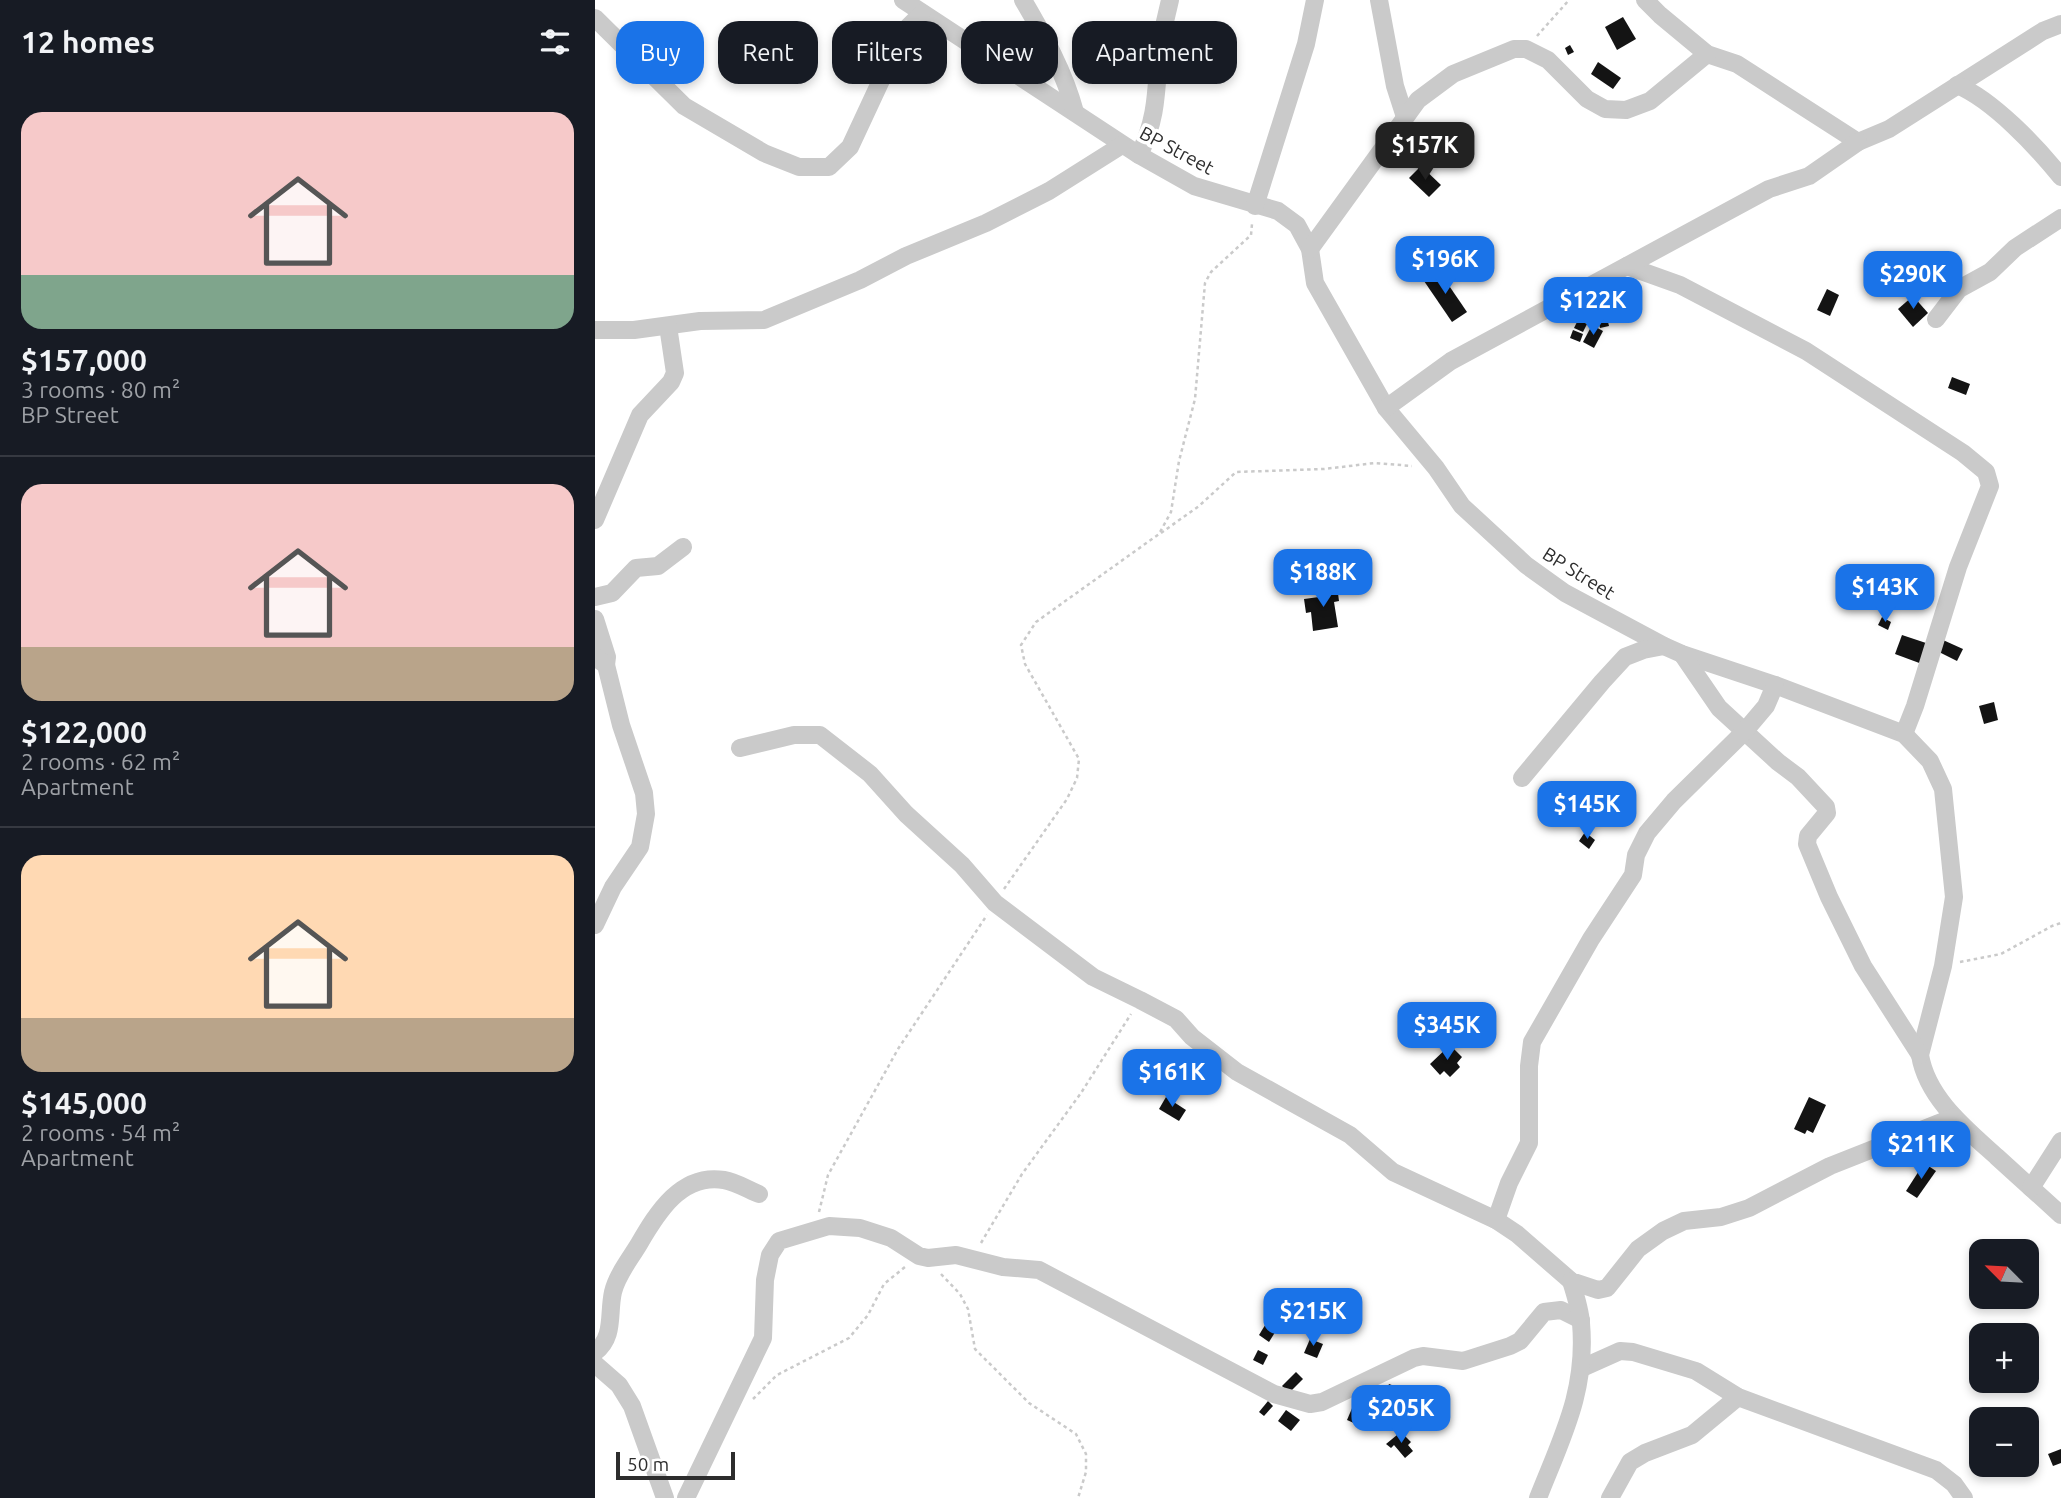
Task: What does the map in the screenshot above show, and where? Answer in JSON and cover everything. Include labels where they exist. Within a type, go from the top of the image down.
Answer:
[{"type":"street","name":"BP Street","points":[[903,0],[1139,155],[1194,186],[1277,211],[1297,225],[1310,248],[1315,283],[1386,408],[1436,468],[1462,506],[1526,565],[1565,593],[1664,646],[1903,734],[1930,761],[1943,789],[1954,897],[1943,966],[1920,1055]]},
{"type":"street","points":[[1023,0],[1057,62],[1075,112]]},
{"type":"street","points":[[1139,155],[1147,138],[1157,100],[1159,51],[1170,0]]},
{"type":"street","points":[[1255,206],[1306,44],[1315,0]]},
{"type":"street","points":[[1379,0],[1395,86],[1405,117]]},
{"type":"street","points":[[1645,0],[1707,54],[1737,64],[1858,142]]},
{"type":"street","points":[[595,18],[684,106],[764,153],[799,167],[829,167],[850,147],[904,31],[922,13]]},
{"type":"street","points":[[1386,408],[1451,361],[1769,189],[1809,176],[1858,142],[1889,128],[2043,31],[2061,24]]},
{"type":"street","points":[[1310,248],[1418,100],[1453,74],[1514,49],[1525,49],[1548,60],[1587,99],[1605,109],[1626,110],[1650,101],[1707,54]]},
{"type":"street","points":[[1957,85],[1975,92],[2041,152],[2061,177]]},
{"type":"street","points":[[595,330],[634,330],[700,321],[764,320],[986,223],[1049,191],[1122,145]]},
{"type":"street","points":[[1936,318],[1959,289],[1990,272],[2015,248],[2061,218]]},
{"type":"street","points":[[1627,265],[1680,285],[1806,351],[1963,453],[1986,472],[1990,486],[1958,567],[1915,706],[1903,734]]},
{"type":"street","points":[[595,520],[640,415],[671,382],[675,373],[668,326]]},
{"type":"street","points":[[595,597],[613,593],[636,568],[658,566],[683,547]]},
{"type":"street","points":[[595,619],[607,657],[600,661],[644,793],[646,814],[640,847],[613,887],[595,925]]},
{"type":"street","points":[[1522,778],[1625,657],[1664,646]]},
{"type":"street","points":[[1682,654],[1719,708],[1798,777],[1826,807],[1827,813],[1808,836],[1807,844],[1829,897],[1863,966],[1920,1055],[1922,1068],[1931,1086],[1954,1117],[2061,1216]]},
{"type":"street","points":[[1496,1220],[1509,1183],[1529,1143],[1529,1066],[1532,1042],[1591,939],[1627,886],[1633,875],[1636,856],[1647,833],[1674,801],[1744,732],[1766,706],[1775,685]]},
{"type":"street","points":[[740,748],[794,735],[820,735],[870,774],[906,814],[963,865],[995,902],[1093,977],[1176,1019],[1192,1037],[1237,1072],[1350,1135],[1394,1172],[1496,1220],[1517,1234],[1571,1281],[1598,1290],[1607,1288],[1638,1249],[1663,1231],[1684,1221],[1721,1217],[1749,1208],[1830,1166],[1954,1117]]},
{"type":"street","points":[[2031,1188],[2061,1141]]},
{"type":"street","points":[[595,1352],[605,1343],[609,1334],[613,1290],[622,1271],[658,1212],[675,1195],[694,1183],[708,1180],[725,1180],[759,1194]]},
{"type":"street","points":[[685,1498],[763,1338],[765,1279],[770,1255],[779,1241],[829,1226],[860,1228],[891,1238],[923,1257],[956,1255],[1003,1267],[1039,1270],[1274,1394],[1310,1404],[1322,1402],[1414,1358],[1423,1356],[1463,1361],[1510,1346],[1520,1341],[1544,1312],[1560,1310],[1581,1320]]},
{"type":"street","points":[[1538,1498],[1575,1404],[1582,1368],[1581,1320],[1571,1281]]},
{"type":"street","points":[[1582,1368],[1620,1351],[1633,1352],[1696,1371],[1738,1397],[1936,1469],[1954,1484],[1964,1498]]},
{"type":"street","points":[[595,1364],[619,1385],[632,1406],[665,1498]]},
{"type":"street","points":[[1610,1498],[1630,1462],[1645,1453],[1692,1435],[1738,1397]]},
{"type":"path","points":[[1525,49],[1569,0]]},
{"type":"path","points":[[1159,534],[1171,512],[1179,461],[1195,399],[1205,283],[1212,272],[1251,235],[1255,206]]},
{"type":"path","points":[[816,1229],[828,1175],[898,1049],[1067,799],[1077,778],[1079,760],[1025,664],[1021,645],[1036,622],[1199,506],[1235,472],[1324,469],[1374,463],[1436,468]]},
{"type":"path","points":[[1943,966],[2001,954],[2061,923]]},
{"type":"path","points":[[973,1258],[1022,1174],[1080,1093],[1140,1000]]},
{"type":"path","points":[[752,1400],[777,1375],[849,1338],[868,1315],[884,1284],[923,1257],[960,1294],[968,1310],[975,1349],[1029,1403],[1076,1434],[1086,1454],[1086,1472],[1078,1498]]},
{"type":"building","points":[[1623,17],[1636,39],[1617,50],[1605,27]]},
{"type":"building","points":[[1570,45],[1574,52],[1568,55],[1565,48]]},
{"type":"building","points":[[1598,62],[1621,78],[1613,89],[1591,74]]},
{"type":"building","points":[[1421,166],[1441,185],[1429,197],[1409,178]]},
{"type":"building","points":[[1439,271],[1467,312],[1452,322],[1424,281]]},
{"type":"building","points":[[1827,289],[1839,295],[1830,316],[1817,310]]},
{"type":"building","points":[[1597,295],[1613,301],[1607,315],[1597,311],[1599,306],[1594,305]]},
{"type":"building","points":[[1913,296],[1928,313],[1913,327],[1898,309]]},
{"type":"building","points":[[1607,318],[1609,326],[1600,328],[1598,320]]},
{"type":"building","points":[[1578,320],[1587,324],[1583,332],[1574,328]]},
{"type":"building","points":[[1592,325],[1603,331],[1594,348],[1583,342]]},
{"type":"building","points":[[1573,330],[1583,334],[1580,342],[1570,338]]},
{"type":"building","points":[[1952,377],[1970,384],[1966,395],[1948,388]]},
{"type":"building","points":[[1291,562],[1298,579],[1287,585],[1280,567]]},
{"type":"building","points":[[1337,586],[1339,601],[1334,602],[1338,627],[1313,631],[1311,612],[1306,613],[1304,599],[1319,597],[1318,589]]},
{"type":"building","points":[[1882,617],[1891,622],[1888,630],[1878,625]]},
{"type":"building","points":[[1902,635],[1929,644],[1922,664],[1895,654]]},
{"type":"building","points":[[1943,640],[1963,649],[1957,661],[1937,651]]},
{"type":"building","points":[[1994,702],[1998,720],[1984,724],[1979,706]]},
{"type":"building","points":[[1585,832],[1595,840],[1589,849],[1579,841]]},
{"type":"building","points":[[1450,1045],[1462,1057],[1457,1063],[1460,1067],[1450,1077],[1444,1071],[1440,1075],[1430,1064]]},
{"type":"building","points":[[1166,1097],[1186,1110],[1179,1121],[1159,1109]]},
{"type":"building","points":[[1809,1097],[1826,1105],[1813,1133],[1807,1130],[1805,1134],[1794,1129]]},
{"type":"building","points":[[1924,1163],[1936,1171],[1917,1198],[1906,1191]]},
{"type":"building","points":[[1267,1322],[1277,1329],[1269,1342],[1259,1335]]},
{"type":"building","points":[[1310,1339],[1323,1344],[1317,1358],[1304,1353]]},
{"type":"building","points":[[1258,1350],[1268,1355],[1263,1365],[1253,1360]]},
{"type":"building","points":[[1296,1372],[1303,1379],[1289,1393],[1282,1386]]},
{"type":"building","points":[[1389,1384],[1397,1387],[1388,1408],[1380,1404]]},
{"type":"building","points":[[1356,1399],[1365,1403],[1356,1424],[1347,1420]]},
{"type":"building","points":[[1268,1401],[1273,1406],[1264,1416],[1259,1412]]},
{"type":"building","points":[[1372,1409],[1382,1423],[1372,1431],[1362,1417]]},
{"type":"building","points":[[1286,1410],[1300,1420],[1291,1431],[1278,1421]]},
{"type":"building","points":[[1397,1435],[1400,1438],[1404,1435],[1411,1442],[1408,1445],[1413,1451],[1405,1458],[1394,1445],[1391,1448],[1386,1444]]},
{"type":"building","points":[[2061,1449],[2061,1463],[2053,1466],[2048,1454]]}]
